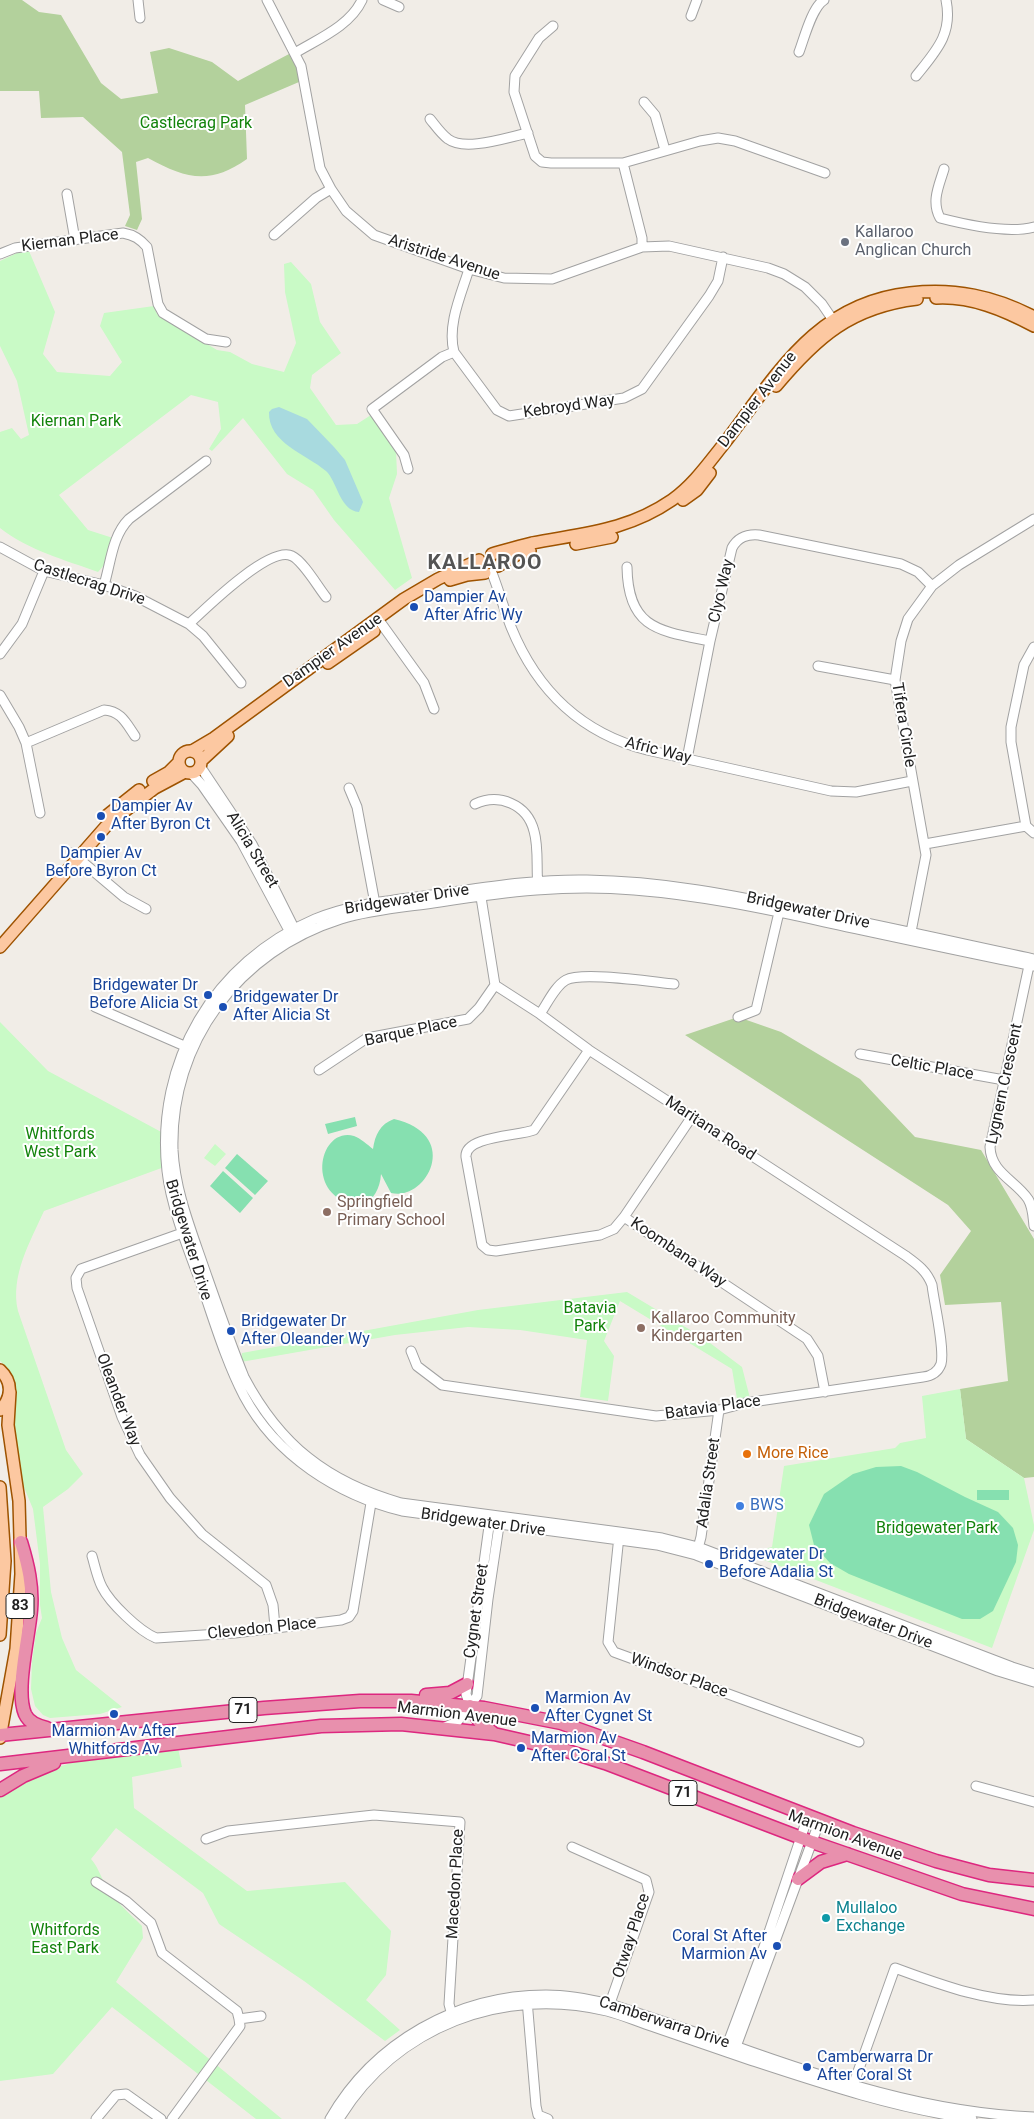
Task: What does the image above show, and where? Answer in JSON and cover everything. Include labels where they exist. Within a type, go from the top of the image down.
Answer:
[{"type":"highway","points":[[21,1542],[31,1579],[32,1599],[21,1692],[27,1717],[31,1722],[47,1728]]},
{"type":"highway","points":[[360,1701],[371,1694],[443,1695],[468,1684]]},
{"type":"highway","name":"Marmion Avenue","points":[[0,1736],[47,1728],[360,1701],[411,1701],[470,1706],[561,1723],[643,1752],[814,1818],[936,1861],[989,1875],[1034,1880]]},
{"type":"highway","points":[[470,1706],[479,1721],[494,1734]]},
{"type":"highway","name":"Marmion Avenue","points":[[0,1764],[65,1758],[321,1726],[384,1723],[445,1727],[494,1734],[564,1750],[605,1763],[807,1840],[962,1894],[1034,1909]]},
{"type":"highway","points":[[0,1790],[24,1776],[65,1758]]},
{"type":"highway","points":[[798,1879],[821,1862],[846,1854]]},
{"type":"main road","name":"Dampier Avenue","points":[[191,767],[182,754],[192,751],[214,738],[381,622],[449,581],[467,575],[492,571],[527,552],[592,541],[629,531],[661,516],[673,508],[697,490],[798,360],[836,323],[843,313],[898,294],[932,290],[957,291],[998,300],[1034,317]]},
{"type":"main road","name":"Dampier Avenue","points":[[492,554],[531,544],[605,531],[624,525],[672,500],[685,490],[708,465],[767,385],[798,347],[836,323],[876,308],[906,301],[941,298],[972,301],[989,306],[1034,326]]},
{"type":"main road","points":[[485,554],[492,554],[497,559],[492,571],[478,567],[478,560],[485,554]]},
{"type":"main road","name":"Dampier Avenue","points":[[0,937],[118,806],[168,772],[191,767],[221,741],[381,622],[404,600],[438,579],[478,560]]},
{"type":"main road","points":[[191,767],[199,754],[192,751]]},
{"type":"main road","name":"Dampier Avenue","points":[[0,947],[75,855]]},
{"type":"main road","name":"83","points":[[0,1370],[8,1380],[10,1392],[8,1425],[18,1495],[21,1542],[18,1633],[0,1736]]},
{"type":"main road","points":[[0,1410],[8,1399],[10,1392]]},
{"type":"main road","name":"83","points":[[0,1487],[5,1562],[0,1635]]},
{"type":"street","points":[[138,0],[140,18]]},
{"type":"street","name":"Aristride Avenue","points":[[267,0],[268,7],[301,66],[320,168],[346,211],[374,236],[469,269],[504,278],[552,279],[642,247],[669,246],[723,257],[784,274],[814,296],[836,323]]},
{"type":"street","points":[[295,53],[350,18],[362,0]]},
{"type":"street","points":[[383,0],[399,7]]},
{"type":"street","points":[[691,16],[697,0]]},
{"type":"street","points":[[799,52],[815,11],[819,3],[824,0]]},
{"type":"street","points":[[916,76],[940,46],[948,26],[946,0]]},
{"type":"street","points":[[553,26],[539,38],[515,76],[514,92],[535,156],[542,162],[623,162],[718,138],[735,141],[825,173]]},
{"type":"street","points":[[644,102],[655,115],[665,150]]},
{"type":"street","points":[[430,119],[448,140],[458,144],[475,144],[528,133]]},
{"type":"street","points":[[623,162],[642,238],[642,247]]},
{"type":"street","points":[[944,170],[935,199],[935,209],[940,218],[1008,230],[1034,227]]},
{"type":"street","points":[[274,235],[316,198],[331,189]]},
{"type":"street","points":[[67,194],[75,240]]},
{"type":"street","name":"Kiernan Place","points":[[0,254],[15,248],[123,233],[136,237],[147,247],[158,304],[163,313],[206,339],[226,342]]},
{"type":"street","name":"Kebroyd Way","points":[[454,352],[497,410],[509,416],[624,398],[642,389],[709,296],[718,281],[723,257]]},
{"type":"street","points":[[408,469],[404,455],[372,409],[442,357],[454,352],[451,341],[452,328],[469,269]]},
{"type":"street","points":[[104,585],[118,532],[125,522],[206,461]]},
{"type":"street","name":"Tifera Circle","points":[[910,936],[924,867],[925,844],[895,680],[897,653],[908,619],[932,586],[959,565],[1034,519]]},
{"type":"street","name":"Clyo Way","points":[[687,759],[710,641],[732,548],[735,543],[745,536],[759,535],[901,564],[918,572],[932,586]]},
{"type":"street","name":"Castlecrag Drive","points":[[0,547],[44,571],[104,585],[151,603],[189,624],[203,636],[241,683]]},
{"type":"street","points":[[189,624],[221,594],[266,559],[278,554],[288,554],[298,560],[326,597]]},
{"type":"street","points":[[627,567],[628,591],[635,607],[643,618],[665,632],[710,641]]},
{"type":"street","points":[[0,654],[22,624],[44,571]]},
{"type":"street","name":"Afric Way","points":[[492,571],[511,627],[527,660],[547,690],[575,717],[597,731],[626,745],[831,791],[861,792],[912,781]]},
{"type":"street","points":[[381,622],[424,683],[434,709]]},
{"type":"street","points":[[1034,647],[1024,665],[1015,702],[1010,735],[1026,826],[1034,833]]},
{"type":"street","points":[[818,666],[895,680]]},
{"type":"street","points":[[0,695],[26,743],[40,814]]},
{"type":"street","points":[[26,743],[104,710],[116,712],[135,736]]},
{"type":"street","name":"Alicia Street","points":[[191,767],[252,844],[293,934]]},
{"type":"street","points":[[348,788],[357,807],[376,908]]},
{"type":"street","points":[[475,804],[494,799],[504,800],[517,807],[528,818],[535,836],[538,885]]},
{"type":"street","points":[[925,844],[1026,826]]},
{"type":"street","points":[[75,855],[124,896],[146,909]]},
{"type":"street","name":"Bridgewater Drive","points":[[1032,962],[780,908],[632,889],[538,885],[376,908],[293,934],[262,949],[233,976],[202,1014],[172,1086],[165,1136],[170,1187],[244,1376],[269,1419],[282,1434],[316,1463],[373,1499],[495,1520],[619,1536],[657,1545],[697,1551],[1034,1674]]},
{"type":"street","points":[[480,892],[495,985]]},
{"type":"street","points":[[738,1017],[756,1010],[780,908]]},
{"type":"street","name":"Lygnern Crescent","points":[[1032,962],[1004,1080],[991,1154],[997,1169],[1027,1198],[1034,1226]]},
{"type":"street","points":[[540,1014],[561,984],[572,978],[616,979],[674,984]]},
{"type":"street","name":"Maritana Road","points":[[495,985],[691,1118],[906,1256],[921,1268],[930,1279],[932,1285],[941,1347],[939,1368]]},
{"type":"street","name":"Barque Place","points":[[319,1070],[367,1038],[468,1019],[479,1008],[495,985]]},
{"type":"street","points":[[95,1007],[188,1048]]},
{"type":"street","name":"Koombana Way","points":[[589,1050],[534,1130],[482,1140],[470,1146],[467,1150],[479,1237],[484,1248],[496,1252],[606,1234],[614,1230],[624,1218],[807,1339],[818,1356],[824,1392]]},
{"type":"street","name":"Celtic Place","points":[[860,1054],[1004,1080]]},
{"type":"street","points":[[624,1218],[691,1118]]},
{"type":"street","name":"Oleander Way","points":[[187,1231],[81,1269],[76,1278],[77,1288],[122,1417],[140,1455],[170,1498],[202,1534],[266,1585],[273,1605],[275,1627]]},
{"type":"street","name":"Batavia Place","points":[[411,1351],[417,1366],[442,1385],[656,1416],[719,1410],[745,1403],[930,1376],[939,1368]]},
{"type":"street","name":"Adalia Street","points":[[697,1551],[719,1410]]},
{"type":"street","name":"Clevedon Place","points":[[92,1556],[101,1585],[109,1598],[150,1636],[166,1638],[236,1633],[341,1620],[351,1614],[357,1591],[373,1499]]},
{"type":"street","name":"Cygnet Street","points":[[470,1706],[466,1694],[495,1520]]},
{"type":"street","name":"Cygnet Street","points":[[445,1727],[457,1722],[477,1696],[495,1520]]},
{"type":"street","name":"Windsor Place","points":[[619,1536],[608,1642],[614,1652],[859,1742]]},
{"type":"street","name":"Bridgewater Drive","points":[[697,1551],[998,1671],[1034,1682]]},
{"type":"street","points":[[976,1786],[1034,1802]]},
{"type":"street","name":"Macedon Place","points":[[206,1839],[228,1831],[374,1815],[460,1822],[449,2004],[452,2017]]},
{"type":"street","points":[[731,2049],[814,1818]]},
{"type":"street","points":[[731,2049],[798,1879],[807,1840]]},
{"type":"street","name":"Otway Place","points":[[572,1847],[646,1880],[649,1892],[609,2008]]},
{"type":"street","points":[[96,1882],[126,1901],[151,1923],[162,1953],[238,2011],[240,2026],[172,2119]]},
{"type":"street","points":[[851,2089],[895,1968],[944,1986],[1016,2001],[1034,2000]]},
{"type":"street","name":"Camberwarra Drive","points":[[330,2119],[344,2097],[370,2067],[415,2032],[494,2000],[527,2000],[562,1996],[609,2008],[906,2107],[972,2119]]},
{"type":"street","points":[[527,2000],[536,2106],[538,2115],[548,2119]]},
{"type":"street","points":[[239,2019],[261,2016]]},
{"type":"street","name":"Camberwarra Drive","points":[[339,2119],[357,2093],[378,2070],[422,2036],[452,2017]]},
{"type":"street","name":"Camberwarra Drive","points":[[851,2089],[987,2113],[1034,2117]]},
{"type":"street","points":[[96,2119],[116,2095],[126,2094],[160,2119]]},
{"type":"green space","name":"Castlecrag Park","points":[[0,0],[22,0],[39,12],[61,15],[101,83],[121,99],[158,93],[150,52],[169,48],[212,62],[238,81],[289,54],[297,68],[299,82],[245,105],[247,159],[234,167],[209,176],[198,176],[174,171],[148,158],[136,162],[142,219],[137,230],[125,226],[130,215],[122,152],[83,117],[41,118],[39,91],[0,91]]},
{"type":"green space","name":"Kiernan Park","points":[[29,251],[55,312],[43,354],[57,372],[110,376],[122,362],[100,326],[104,313],[154,306],[157,314],[217,350],[230,352],[252,364],[284,372],[296,343],[285,292],[284,264],[291,262],[311,284],[320,322],[341,353],[312,375],[310,388],[336,425],[357,424],[371,415],[396,451],[397,474],[389,498],[412,578],[395,590],[334,520],[313,490],[287,474],[243,418],[212,451],[209,449],[221,429],[218,402],[191,395],[59,495],[88,530],[113,538],[105,564],[98,572],[35,548],[0,528],[0,432],[12,428],[21,439],[29,435],[17,381],[0,346],[0,261],[17,253]]},
{"type":"green space","points":[[738,1017],[781,1032],[860,1079],[915,1137],[981,1150],[1034,1239],[1034,1477],[1024,1478],[966,1439],[960,1389],[1008,1381],[1001,1302],[945,1305],[940,1275],[971,1231],[948,1205],[685,1035]]},
{"type":"green space","name":"Whitfords West Park","points":[[0,1022],[48,1071],[165,1134],[167,1166],[44,1211],[23,1260],[17,1285],[18,1311],[66,1450],[83,1474],[68,1489],[43,1507],[51,1592],[62,1638],[76,1670],[122,1707],[100,1714],[50,1718],[43,1715],[35,1706],[31,1689],[36,1633],[42,1618],[40,1605],[40,1564],[33,1509],[12,1458],[10,1424],[15,1386],[8,1368],[0,1361]]},
{"type":"green space","points":[[355,1117],[357,1126],[328,1134],[325,1124]]},
{"type":"green space","points":[[394,1119],[415,1127],[428,1139],[433,1152],[432,1165],[426,1178],[416,1187],[404,1193],[391,1193],[381,1174],[378,1189],[373,1197],[362,1206],[343,1201],[331,1192],[324,1179],[322,1165],[325,1152],[332,1142],[342,1136],[354,1136],[373,1149],[379,1131],[385,1124]]},
{"type":"green space","points":[[215,1144],[226,1154],[215,1166],[204,1158]]},
{"type":"green space","points":[[237,1154],[268,1181],[255,1195],[225,1168]]},
{"type":"green space","points":[[223,1171],[253,1198],[240,1213],[210,1186]]},
{"type":"green space","name":"Batavia Park","points":[[627,1292],[702,1337],[742,1367],[751,1402],[738,1405],[732,1369],[620,1301],[604,1341],[614,1356],[608,1401],[580,1397],[587,1340],[520,1330],[468,1327],[395,1335],[241,1362],[242,1353],[478,1310]]},
{"type":"green space","name":"Bridgewater Park","points":[[960,1389],[966,1439],[1024,1478],[1034,1525],[1034,1530],[992,1648],[759,1558],[764,1549],[772,1547],[784,1466],[895,1448],[900,1443],[926,1438],[922,1396]]},
{"type":"green space","points":[[901,1466],[998,1512],[1013,1528],[1018,1545],[1016,1562],[993,1611],[980,1619],[962,1619],[849,1574],[830,1563],[814,1545],[809,1525],[824,1494],[853,1474],[876,1467]]},
{"type":"green space","points":[[977,1490],[1009,1490],[1009,1500],[977,1500]]},
{"type":"green space","name":"Whitfords East Park","points":[[178,1748],[182,1767],[132,1777],[134,1808],[247,1891],[345,1882],[391,1931],[386,1975],[366,2000],[400,2030],[385,2041],[304,1981],[219,1924],[203,1893],[116,1828],[91,1859],[113,1895],[142,1926],[143,1938],[116,1982],[282,2119],[256,2119],[112,2007],[53,2074],[0,2081],[0,1797],[49,1770],[77,1761]]},
{"type":"water","points":[[279,407],[307,419],[345,460],[363,502],[359,512],[347,507],[326,471],[281,440],[270,423],[269,412]]},
{"type":"place","name":"Kallaroo Anglican Church","points":[[845,242]]},
{"type":"place","name":"Dampier Av After Afric Wy","points":[[414,607]]},
{"type":"place","name":"Dampier Av After Byron Ct","points":[[101,816]]},
{"type":"place","name":"Dampier Av Before Byron Ct","points":[[101,837]]},
{"type":"place","name":"Bridgewater Dr Before Alicia St","points":[[208,995]]},
{"type":"place","name":"Bridgewater Dr After Alicia St","points":[[223,1007]]},
{"type":"place","name":"Springfield Primary School","points":[[327,1212]]},
{"type":"place","name":"Kallaroo Community Kindergarten","points":[[641,1328]]},
{"type":"place","name":"Bridgewater Dr After Oleander Wy","points":[[231,1331]]},
{"type":"place","name":"More Rice","points":[[747,1454]]},
{"type":"place","name":"BWS","points":[[740,1506]]},
{"type":"place","name":"Bridgewater Dr Before Adalia St","points":[[709,1564]]},
{"type":"place","name":"Marmion Av After Cygnet St","points":[[535,1708]]},
{"type":"place","name":"Marmion Av After Whitfords Av","points":[[114,1714]]},
{"type":"place","name":"Marmion Av After Coral St","points":[[521,1748]]},
{"type":"place","name":"Mullaloo Exchange","points":[[826,1918]]},
{"type":"place","name":"Coral St After Marmion Av","points":[[777,1946]]},
{"type":"place","name":"Camberwarra Dr After Coral St","points":[[807,2067]]},
{"type":"district","name":"KALLAROO","points":[[485,564]]}]
